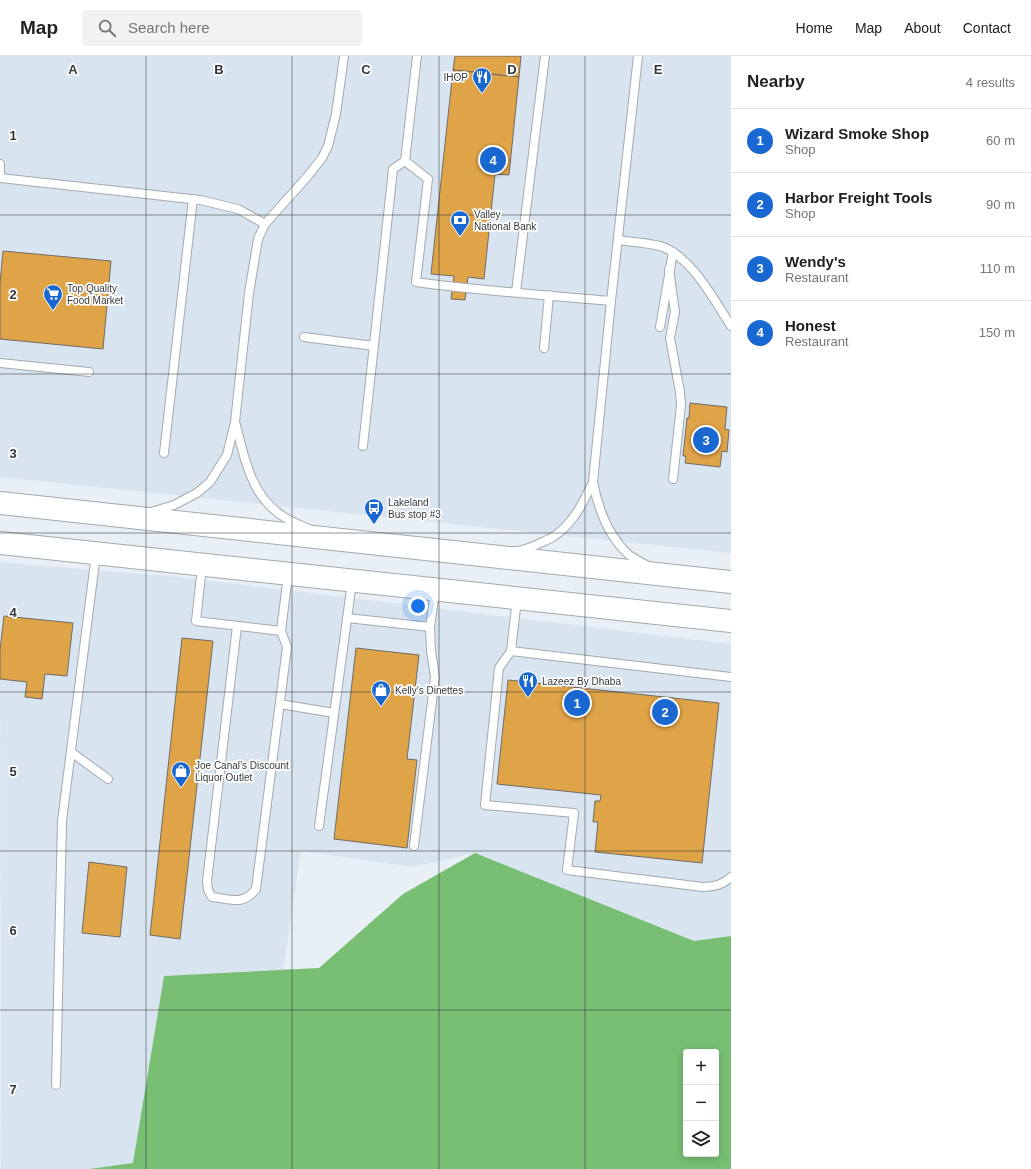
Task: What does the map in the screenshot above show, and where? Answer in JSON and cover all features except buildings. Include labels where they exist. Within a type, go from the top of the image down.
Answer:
[{"type":"highway","points":[[1,501],[731,582]]},
{"type":"highway","points":[[0,543],[731,621]]},
{"type":"lane","points":[[135,517],[174,505],[198,493],[210,482],[228,454],[235,422],[249,293],[258,239],[265,224],[307,177],[322,158],[328,146],[336,114],[344,56]]},
{"type":"lane","points":[[364,446],[393,169],[405,161],[417,56]]},
{"type":"lane","points":[[516,292],[545,56]]},
{"type":"lane","points":[[638,56],[593,482],[596,497],[606,522],[620,545],[630,555],[662,575]]},
{"type":"lane","points":[[405,161],[428,179],[416,282],[611,301]]},
{"type":"lane","points":[[0,164],[0,178],[193,199],[238,209],[265,224]]},
{"type":"lane","points":[[164,453],[193,199]]},
{"type":"lane","points":[[618,240],[662,247],[672,252],[697,273],[731,326]]},
{"type":"lane","points":[[660,327],[672,252]]},
{"type":"lane","points":[[669,269],[675,312],[670,338],[681,405],[672,479]]},
{"type":"lane","points":[[544,348],[549,295]]},
{"type":"lane","points":[[304,337],[374,346]]},
{"type":"lane","points":[[0,363],[89,372]]},
{"type":"lane","points":[[235,422],[242,452],[249,472],[254,484],[262,496],[281,515],[324,537]]},
{"type":"lane","points":[[480,555],[521,551],[552,538],[573,519],[593,482]]},
{"type":"lane","points":[[56,1085],[62,821],[96,554]]},
{"type":"lane","points":[[202,565],[196,621],[282,631]]},
{"type":"lane","points":[[237,626],[207,881],[208,890],[212,897],[243,901],[251,896],[256,888],[287,647],[282,631],[288,574]]},
{"type":"lane","points":[[319,826],[352,581]]},
{"type":"lane","points":[[414,846],[435,678],[431,651],[430,627],[435,590]]},
{"type":"lane","points":[[517,599],[511,651],[499,668],[485,805],[574,813],[567,870],[703,887],[724,883],[731,877]]},
{"type":"lane","points":[[347,618],[430,627]]},
{"type":"lane","points":[[511,651],[731,677]]},
{"type":"lane","points":[[280,704],[334,713]]},
{"type":"lane","points":[[71,752],[108,778]]},
{"type":"shaded area","points":[[0,56],[731,56],[731,553],[0,477]]},
{"type":"shaded area","points":[[0,562],[178,577],[731,644],[731,936],[694,941],[475,853],[413,867],[301,851],[283,970],[164,976],[133,1163],[89,1169],[1,1169]]},
{"type":"green space","points":[[475,853],[694,941],[731,936],[731,1169],[89,1169],[133,1163],[164,976],[319,968],[403,894]]},
{"type":"place","name":"IHOP","points":[[482,94]]},
{"type":"place","name":"Honest","points":[[493,160]]},
{"type":"place","name":"Valley National Bank","points":[[460,237]]},
{"type":"place","name":"Top Quality Food Market","points":[[53,311]]},
{"type":"place","name":"Wendy's","points":[[706,440]]},
{"type":"place","name":"Lakeland Bus stop #3","points":[[374,525]]},
{"type":"place","name":"Lazeez By Dhaba","points":[[528,698]]},
{"type":"place","name":"Wizard Smoke Shop","points":[[577,703]]},
{"type":"place","name":"Kelly’s Dinettes","points":[[381,707]]},
{"type":"place","name":"Harbor Freight Tools","points":[[665,712]]},
{"type":"place","name":"Joe Canal’s Discount Liquor Outlet","points":[[181,788]]}]
